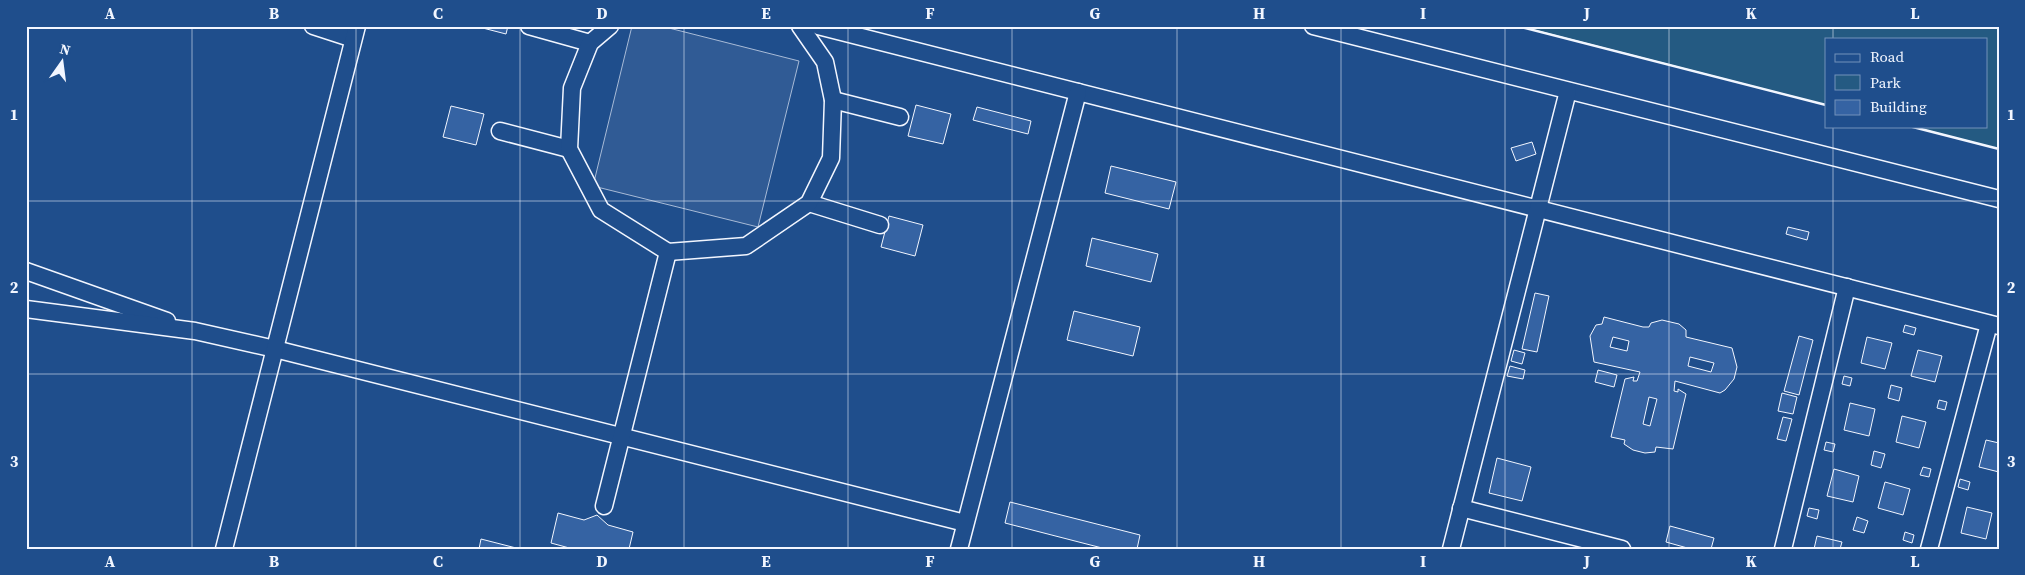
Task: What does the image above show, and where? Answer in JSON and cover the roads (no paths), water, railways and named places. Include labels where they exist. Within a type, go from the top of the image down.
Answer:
[{"type":"lane","points":[[224,549],[355,33],[312,26]]},
{"type":"lane","points":[[529,26],[590,43]]},
{"type":"lane","points":[[610,26],[590,43],[572,88],[569,150],[601,210],[668,252],[746,246],[809,203],[831,158],[833,100],[825,62],[800,26]]},
{"type":"lane","points":[[818,26],[1994,325],[1929,549]]},
{"type":"lane","points":[[1313,26],[1999,199]]},
{"type":"lane","points":[[1451,549],[1568,91]]},
{"type":"lane","points":[[959,549],[1078,92]]},
{"type":"lane","points":[[833,100],[900,117]]},
{"type":"lane","points":[[500,131],[569,150]]},
{"type":"lane","points":[[809,203],[880,225]]},
{"type":"lane","points":[[604,506],[668,252]]},
{"type":"lane","points":[[26,271],[194,331]]},
{"type":"lane","points":[[1783,549],[1847,288]]},
{"type":"lane","points":[[26,309],[194,331],[275,349],[965,523]]},
{"type":"lane","points":[[1461,508],[1622,549]]}]
